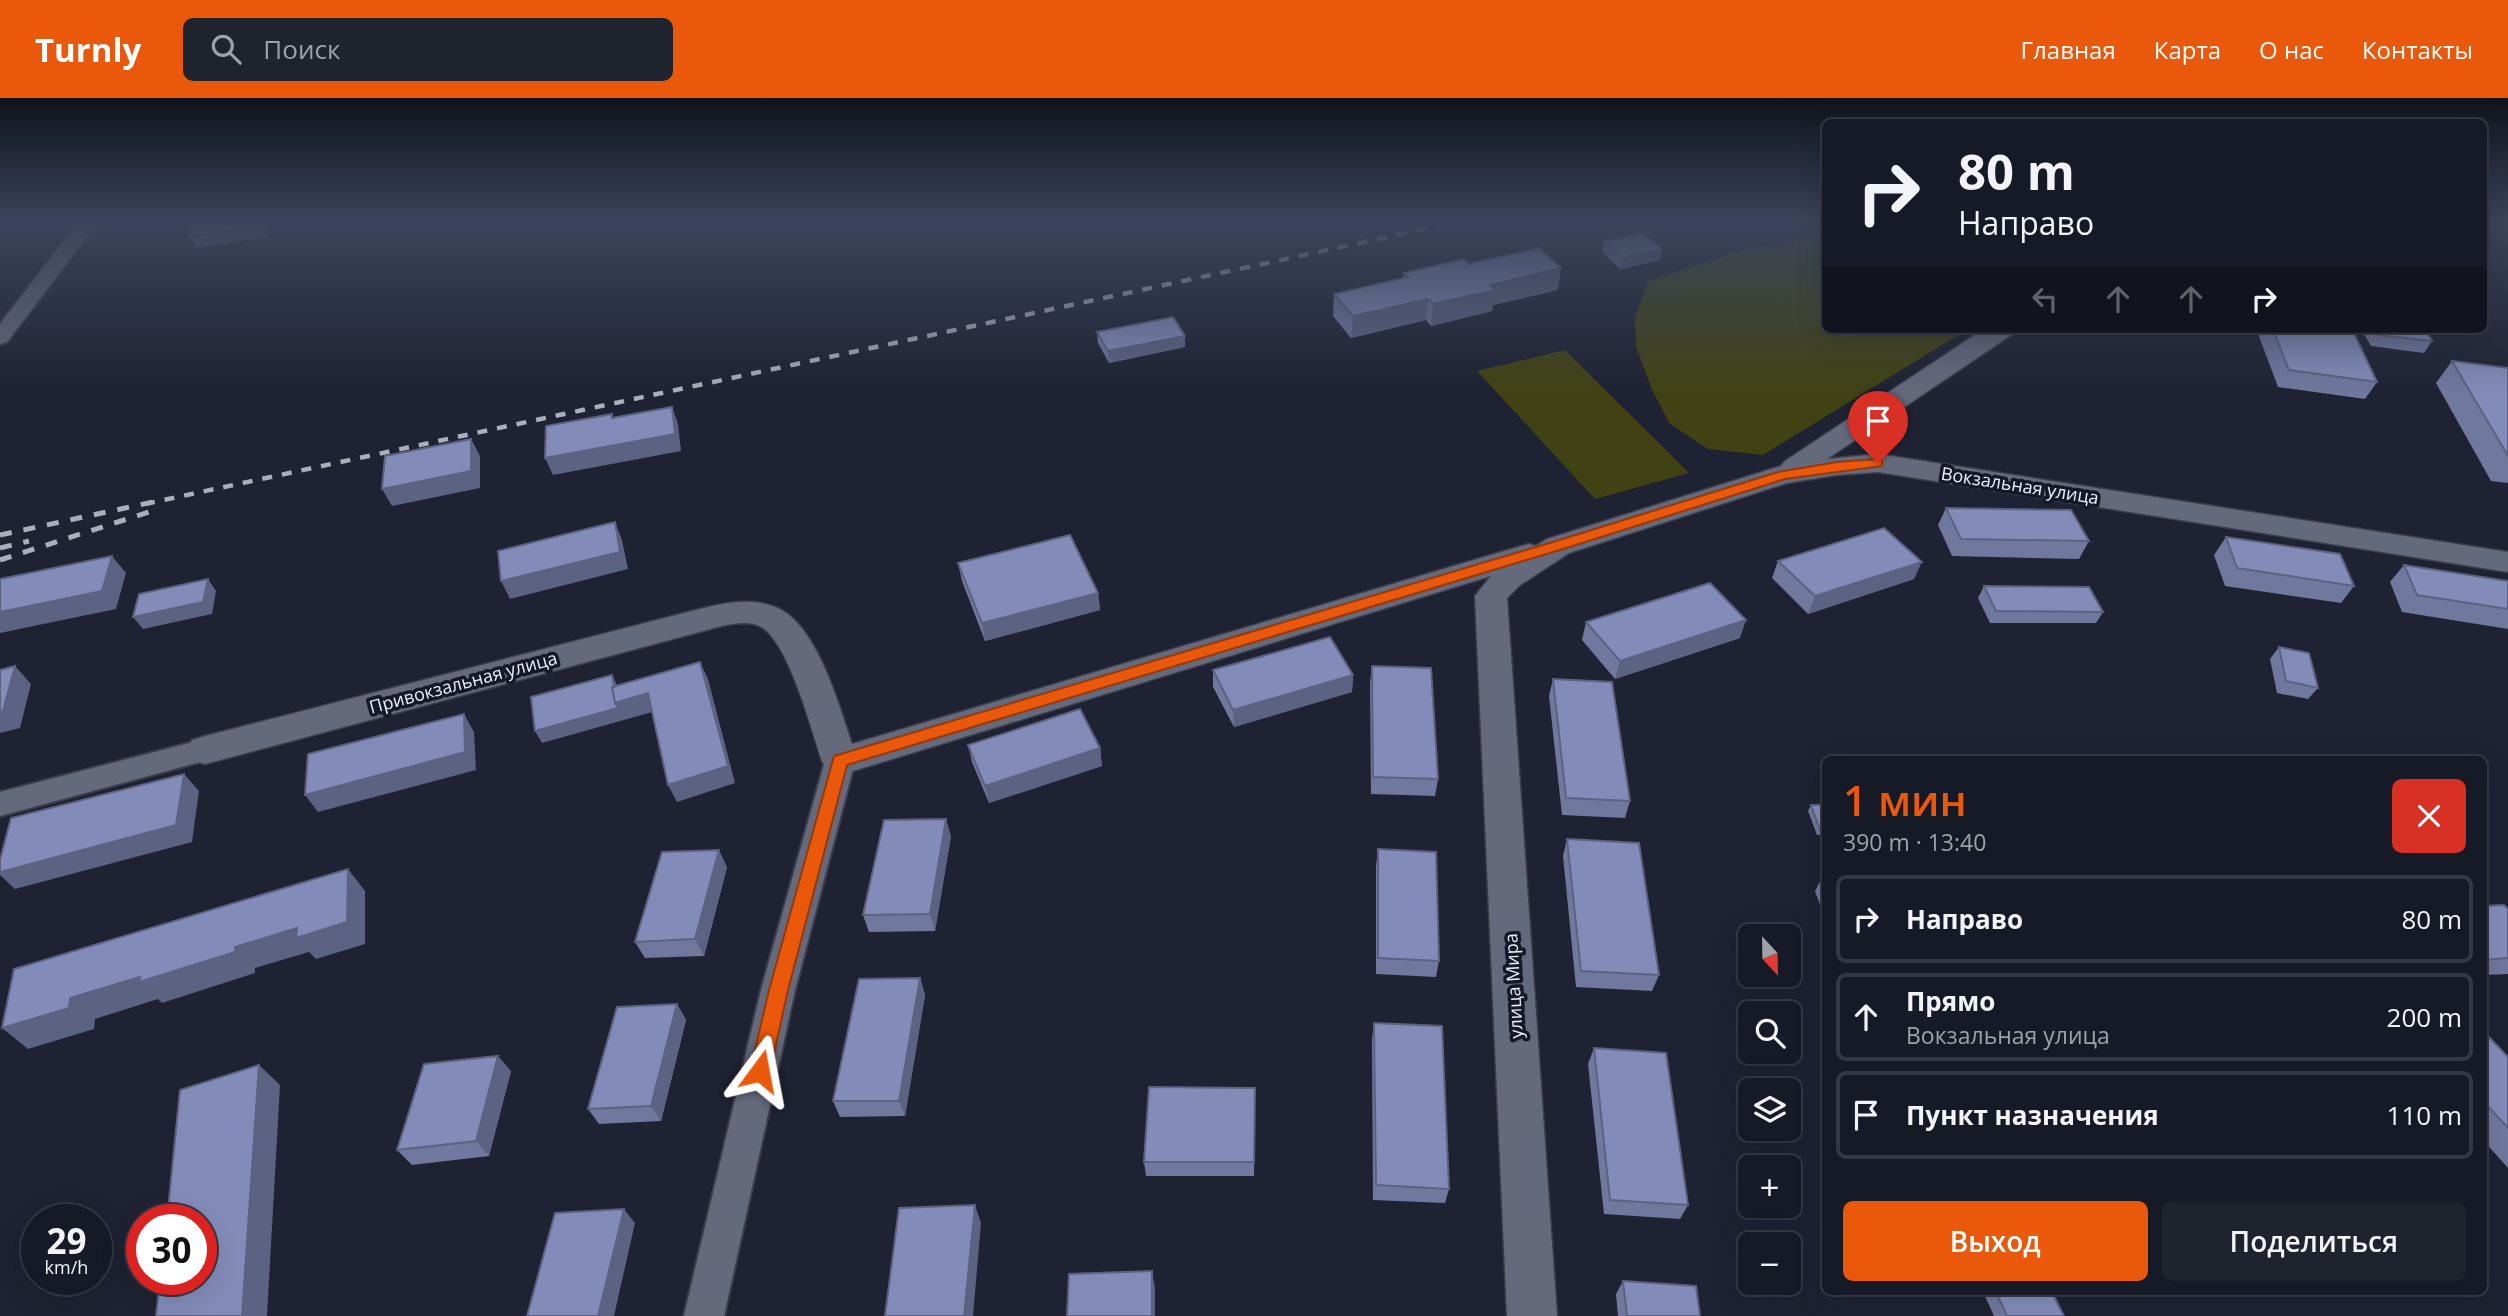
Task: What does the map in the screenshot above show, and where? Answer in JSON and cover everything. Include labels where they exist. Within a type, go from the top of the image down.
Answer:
[{"type":"street","points":[[0,338],[45,280]]},
{"type":"street","points":[[1783,475],[1997,333]]},
{"type":"street","name":"Вокзальная улица","points":[[1494,656],[1491,596],[1510,577],[1558,545],[1783,475],[1837,466],[1878,463],[2508,562]]},
{"type":"street","points":[[704,1316],[778,990],[840,761],[1558,545]]},
{"type":"street","points":[[1422,587],[1453,589],[1471,597],[1477,605],[1494,656]]},
{"type":"street","name":"Привокзальная улица","points":[[0,804],[674,626],[746,614],[764,614],[776,619],[790,633],[802,657],[840,761]]},
{"type":"street","name":"улица Мира","points":[[1494,656],[1532,1316]]},
{"type":"shaded area","points":[[1822,280],[1822,333],[1961,333],[1763,455],[1708,449],[1670,424],[1652,390],[1636,346],[1635,318],[1648,281]]},
{"type":"shaded area","points":[[1565,350],[1689,473],[1595,499],[1477,371]]},
{"type":"building","points":[[1396,280],[1512,280],[1490,285],[1495,290],[1433,304],[1428,299],[1353,316],[1334,294]]},
{"type":"building","points":[[1173,317],[1185,336],[1108,351],[1097,332]]},
{"type":"building","points":[[2275,333],[2354,333],[2377,382],[2289,370]]},
{"type":"building","points":[[2377,333],[2427,333],[2432,341]]},
{"type":"building","points":[[2452,361],[2508,368],[2508,456]]},
{"type":"building","points":[[672,407],[675,434],[545,458],[546,426]]},
{"type":"building","points":[[471,439],[471,471],[382,489],[385,456]]},
{"type":"building","points":[[1946,508],[2071,510],[2089,541],[1961,539]]},
{"type":"building","points":[[615,522],[620,552],[501,581],[498,551]]},
{"type":"building","points":[[1884,528],[1922,562],[1815,596],[1778,561]]},
{"type":"building","points":[[1070,535],[1098,593],[982,623],[958,563]]},
{"type":"building","points":[[2226,537],[2340,554],[2354,586],[2237,568]]},
{"type":"building","points":[[112,556],[102,591],[0,612],[0,579]]},
{"type":"building","points":[[2404,565],[2508,581],[2508,609],[2417,595]]},
{"type":"building","points":[[208,579],[203,602],[133,617],[139,594]]},
{"type":"building","points":[[1710,583],[1746,620],[1620,661],[1586,622]]},
{"type":"building","points":[[1984,586],[2089,587],[2103,612],[1996,611]]},
{"type":"building","points":[[1330,637],[1353,675],[1233,710],[1213,670]]},
{"type":"building","points":[[2279,647],[2309,653],[2318,688],[2286,681]]},
{"type":"building","points":[[700,662],[728,766],[668,785],[648,693],[615,703],[612,687]]},
{"type":"building","points":[[15,666],[3,711],[0,711],[0,670]]},
{"type":"building","points":[[1372,666],[1431,668],[1438,779],[1373,777]]},
{"type":"building","points":[[612,675],[612,687],[618,708],[535,731],[531,697]]},
{"type":"building","points":[[1553,679],[1612,682],[1630,801],[1566,798]]},
{"type":"building","points":[[1080,709],[1100,748],[985,786],[968,745]]},
{"type":"building","points":[[464,714],[465,752],[305,795],[308,754]]},
{"type":"building","points":[[184,774],[176,825],[0,872],[0,860],[11,818]]},
{"type":"building","points":[[1811,805],[1822,805],[1820,830]]},
{"type":"building","points":[[946,819],[930,914],[863,915],[884,820]]},
{"type":"building","points":[[1567,839],[1639,843],[1659,975],[1581,971]]},
{"type":"building","points":[[1378,849],[1436,852],[1439,961],[1378,958]]},
{"type":"building","points":[[719,850],[695,939],[635,942],[662,852]]},
{"type":"building","points":[[348,869],[347,922],[296,938],[297,928],[235,947],[235,952],[139,982],[140,977],[70,998],[69,1008],[2,1028],[14,969]]},
{"type":"building","points":[[2504,905],[2508,909],[2508,958],[2487,960],[2487,906]]},
{"type":"building","points":[[920,978],[899,1101],[833,1101],[859,979]]},
{"type":"building","points":[[677,1004],[651,1106],[588,1109],[617,1007]]},
{"type":"building","points":[[1374,1023],[1442,1026],[1449,1189],[1376,1185]]},
{"type":"building","points":[[2487,1038],[2508,1057],[2508,1128],[2487,1105]]},
{"type":"building","points":[[1594,1048],[1666,1053],[1688,1205],[1610,1200]]},
{"type":"building","points":[[498,1056],[476,1141],[397,1150],[424,1064]]},
{"type":"building","points":[[259,1065],[242,1316],[156,1316],[158,1295],[217,1295],[217,1204],[169,1204],[180,1090]]},
{"type":"building","points":[[1149,1087],[1255,1088],[1254,1162],[1144,1162]]},
{"type":"building","points":[[975,1205],[964,1316],[885,1316],[899,1208]]},
{"type":"building","points":[[624,1209],[598,1316],[527,1316],[555,1213]]},
{"type":"building","points":[[1152,1271],[1152,1316],[1067,1316],[1069,1274]]},
{"type":"building","points":[[1623,1281],[1696,1286],[1700,1316],[1627,1316]]},
{"type":"building","points":[[1997,1295],[2054,1295],[2064,1316],[2007,1316]]},
{"type":"railway","points":[[145,504],[1188,280]]},
{"type":"railway","points":[[0,535],[153,502]]},
{"type":"railway","points":[[0,560],[152,511]]},
{"type":"railway","points":[[0,548],[29,541]]},
{"type":"route","points":[[760,1071],[778,990],[840,761],[1783,475],[1837,466],[1878,463]]}]
